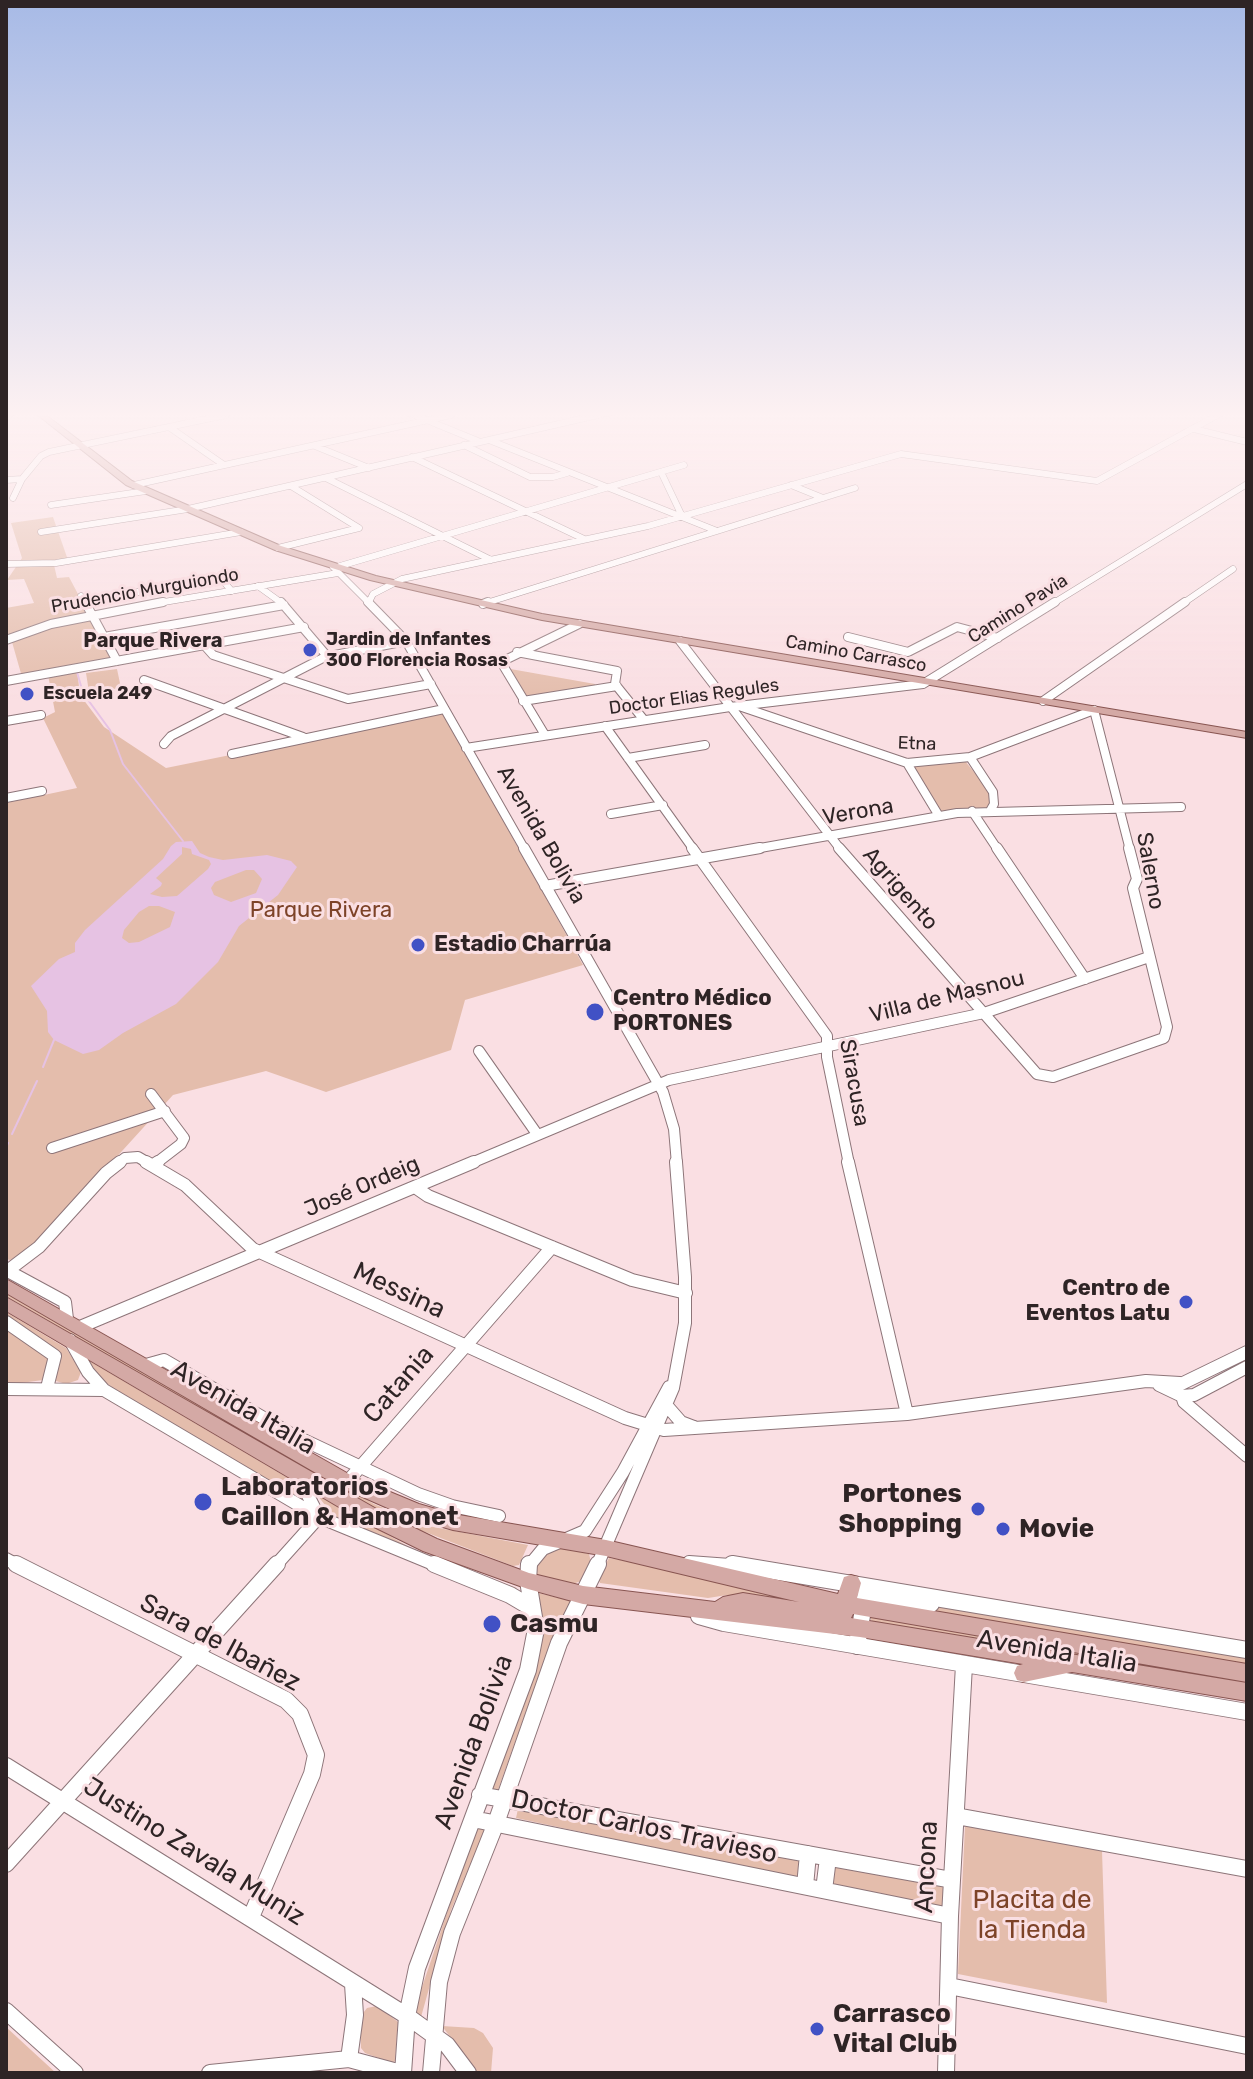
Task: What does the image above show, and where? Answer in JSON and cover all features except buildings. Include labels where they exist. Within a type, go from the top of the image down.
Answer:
[{"type":"main road","name":"Camino Carrasco","points":[[188,509],[278,548],[337,568],[483,604],[579,624],[1247,735]]},
{"type":"main road","name":"Camino Carrasco","points":[[337,568],[395,582]]},
{"type":"main road","name":"Avenida Italia","points":[[6,1275],[70,1322],[295,1471],[391,1527],[430,1545],[528,1581],[583,1595],[856,1621],[1247,1673]]},
{"type":"main road","name":"Avenida Italia","points":[[6,1303],[70,1322],[347,1482],[391,1503],[453,1522],[671,1562],[856,1621],[1247,1692]]},
{"type":"main road","points":[[851,1583],[856,1621]]},
{"type":"main road","points":[[1024,1673],[1076,1663]]},
{"type":"street","points":[[41,532],[188,509]]},
{"type":"street","points":[[278,548],[359,528],[328,509]]},
{"type":"street","points":[[390,509],[491,560]]},
{"type":"street","points":[[521,509],[584,540]]},
{"type":"street","name":"Prudencio Murguiondo","points":[[6,640],[51,624],[91,615],[232,591],[337,568],[532,509]]},
{"type":"street","points":[[663,509],[717,531]]},
{"type":"street","points":[[679,509],[682,516]]},
{"type":"street","points":[[369,602],[371,596],[395,582],[707,509]]},
{"type":"street","points":[[483,604],[788,509]]},
{"type":"street","name":"Camino Pavia","points":[[927,682],[1207,509]]},
{"type":"street","points":[[6,564],[50,563],[241,532]]},
{"type":"street","name":"Avenida Bolivia","points":[[337,568],[406,641],[659,1084],[674,1129],[686,1293],[685,1323],[667,1406],[585,1531],[536,1553],[529,1564],[528,1581],[536,1636],[528,1670],[417,1968],[407,2016],[402,2073]]},
{"type":"street","points":[[1043,701],[1233,569]]},
{"type":"street","points":[[350,584],[349,576],[354,573]]},
{"type":"street","name":"Camino Carrasco","points":[[354,573],[378,576]]},
{"type":"street","points":[[117,661],[83,599],[221,578],[232,591]]},
{"type":"street","points":[[258,586],[284,605],[327,656]]},
{"type":"street","points":[[357,590],[380,590]]},
{"type":"street","points":[[104,637],[284,605]]},
{"type":"street","points":[[545,735],[501,665],[502,660],[579,624]]},
{"type":"street","points":[[6,681],[304,627]]},
{"type":"street","points":[[848,637],[908,652],[957,627],[998,638]]},
{"type":"street","points":[[164,744],[171,736],[327,656],[406,641]]},
{"type":"street","name":"Agrigento","points":[[680,641],[735,706],[829,836],[1037,1074],[1044,1077]]},
{"type":"street","points":[[205,646],[213,655],[352,700],[431,684]]},
{"type":"street","points":[[517,652],[614,669],[617,672],[617,686],[644,720]]},
{"type":"street","points":[[44,674],[47,684]]},
{"type":"street","points":[[144,680],[303,737]]},
{"type":"street","name":"Doctor Elias Regules","points":[[466,748],[735,706],[927,682]]},
{"type":"street","points":[[523,701],[617,686]]},
{"type":"street","name":"Etna","points":[[735,706],[907,763],[970,757],[1094,710]]},
{"type":"street","points":[[232,754],[444,709]]},
{"type":"street","name":"Salerno","points":[[1044,1077],[1053,1077],[1164,1038],[1167,1027],[1133,888],[1137,879],[1094,710]]},
{"type":"street","points":[[6,721],[41,715]]},
{"type":"street","name":"Siracusa","points":[[605,726],[827,1036],[860,1220],[907,1414]]},
{"type":"street","points":[[628,758],[705,745]]},
{"type":"street","points":[[970,757],[993,792],[994,804],[990,811]]},
{"type":"street","points":[[907,763],[939,816]]},
{"type":"street","points":[[6,798],[42,791]]},
{"type":"street","points":[[611,814],[663,805]]},
{"type":"street","name":"Verona","points":[[545,886],[972,811],[1181,807]]},
{"type":"street","points":[[972,811],[1085,979]]},
{"type":"street","name":"Villa de Masnou","points":[[659,1084],[984,1013],[1149,957]]},
{"type":"street","points":[[479,1051],[537,1134]]},
{"type":"street","name":"José Ordeig","points":[[70,1322],[259,1252],[659,1084]]},
{"type":"street","points":[[6,1275],[39,1247],[119,1162],[138,1157],[155,1164],[181,1144],[183,1135],[151,1094]]},
{"type":"street","points":[[52,1148],[165,1111]]},
{"type":"street","name":"Messina","points":[[155,1164],[201,1198],[253,1249],[652,1427]]},
{"type":"street","points":[[415,1187],[428,1196],[632,1280],[686,1293]]},
{"type":"street","name":"Catania","points":[[347,1482],[552,1247]]},
{"type":"street","points":[[6,1322],[55,1356],[53,1388]]},
{"type":"street","points":[[70,1322],[88,1372],[104,1390],[319,1517],[510,1595],[532,1608]]},
{"type":"street","points":[[1184,1390],[1247,1352]]},
{"type":"street","name":"Avenida Italia","points":[[146,1365],[164,1360],[291,1434],[361,1467],[452,1506],[499,1516]]},
{"type":"street","points":[[652,1427],[696,1428],[907,1414],[1146,1381],[1184,1390],[1247,1367]]},
{"type":"street","points":[[53,1388],[75,1385],[88,1372]]},
{"type":"street","name":"Avenida Bolivia","points":[[431,2073],[439,1982],[452,1933],[496,1823],[559,1643],[606,1548],[672,1382]]},
{"type":"street","points":[[6,1389],[104,1390]]},
{"type":"street","points":[[1184,1390],[1184,1402],[1247,1456]]},
{"type":"street","points":[[667,1406],[681,1422],[696,1428]]},
{"type":"street","points":[[295,1471],[319,1517]]},
{"type":"street","points":[[6,1864],[319,1517]]},
{"type":"street","name":"Sara de Ibañez","points":[[6,1559],[286,1700],[300,1714],[316,1755],[312,1774],[251,1917]]},
{"type":"street","name":"Avenida Italia","points":[[671,1562],[727,1563],[1247,1650]]},
{"type":"street","name":"Avenida Italia","points":[[856,1621],[865,1597],[873,1594],[975,1611],[1011,1615],[1020,1612]]},
{"type":"street","name":"Avenida Italia","points":[[663,1604],[724,1623],[856,1621],[964,1665],[1247,1712]]},
{"type":"street","name":"Ancona","points":[[946,2073],[950,1916],[964,1665]]},
{"type":"street","name":"Justino Zavala Muniz","points":[[6,1766],[407,2016],[447,2045],[468,2073]]},
{"type":"street","name":"Doctor Carlos Travieso","points":[[480,1795],[952,1880]]},
{"type":"street","points":[[956,1816],[1247,1869]]},
{"type":"street","name":"Doctor Carlos Travieso","points":[[473,1819],[950,1916]]},
{"type":"street","name":"Doctor Carlos Travieso","points":[[805,1886],[808,1854]]},
{"type":"street","points":[[824,1890],[828,1858]]},
{"type":"street","points":[[349,2059],[355,2015],[353,1984]]},
{"type":"street","points":[[949,1986],[1247,2046]]},
{"type":"street","points":[[6,2011],[75,2073]]},
{"type":"street","points":[[210,2073],[349,2059],[402,2073]]},
{"type":"green space","points":[[53,517],[69,563],[54,565],[57,578],[69,577],[88,613],[9,638],[6,608],[34,603],[24,579],[7,580],[22,558],[11,523]]},
{"type":"green space","points":[[89,618],[112,661],[22,677],[12,642],[43,629]]},
{"type":"green space","points":[[505,668],[595,684],[596,688],[528,699]]},
{"type":"green space","points":[[117,669],[121,688],[89,692],[86,673]]},
{"type":"green space","name":"Parque Rivera","points":[[77,670],[80,695],[104,727],[166,768],[443,712],[583,965],[465,1000],[451,1050],[326,1092],[266,1071],[173,1095],[32,1250],[10,1260],[6,1259],[6,803],[77,788],[43,718],[55,712],[48,675]]},
{"type":"green space","points":[[965,761],[992,794],[989,809],[941,812],[911,765]]},
{"type":"green space","points":[[6,1292],[374,1504],[423,1525],[528,1545],[519,1565],[513,1566],[420,1530],[372,1508],[6,1296]]},
{"type":"green space","points":[[6,1312],[66,1348],[81,1372],[78,1380],[66,1384],[56,1381],[58,1352],[6,1316]]},
{"type":"green space","points":[[6,1326],[49,1356],[43,1380],[6,1385]]},
{"type":"green space","points":[[86,1359],[288,1478],[308,1504],[118,1392],[100,1378]]},
{"type":"green space","points":[[317,1495],[411,1548],[517,1588],[514,1591],[338,1521]]},
{"type":"green space","points":[[557,1547],[589,1554],[591,1562],[581,1581],[573,1584],[539,1576],[534,1571],[538,1557]]},
{"type":"green space","points":[[609,1558],[700,1575],[834,1607],[727,1595],[708,1598],[600,1583],[598,1578]]},
{"type":"green space","points":[[538,1593],[572,1601],[548,1650],[498,1790],[492,1791],[533,1668]]},
{"type":"green space","points":[[869,1596],[1247,1652],[1247,1667],[868,1604]]},
{"type":"green space","points":[[867,1615],[1247,1677],[1247,1686],[873,1622]]},
{"type":"green space","points":[[518,1809],[802,1857],[801,1876],[796,1878],[516,1818]]},
{"type":"green space","name":"Placita de la Tienda","points":[[965,1826],[1102,1851],[1107,2003],[958,1974]]},
{"type":"green space","points":[[476,1827],[485,1830],[451,1910],[421,2017],[416,2014],[418,1999]]},
{"type":"green space","points":[[833,1862],[944,1883],[944,1905],[832,1885]]},
{"type":"green space","points":[[377,2006],[398,2022],[395,2061],[392,2063],[365,2053],[361,2048],[360,2017],[367,2008]]},
{"type":"green space","points":[[442,2026],[474,2028],[483,2033],[493,2048],[491,2073],[477,2073]]},
{"type":"green space","points":[[6,2027],[56,2073],[6,2073]]},
{"type":"shaded area","points":[[192,841],[200,853],[223,860],[267,855],[291,861],[297,867],[278,895],[239,926],[218,962],[176,1004],[99,1050],[83,1054],[54,1040],[48,1032],[47,1011],[31,986],[59,959],[75,952],[75,943],[85,930],[163,859],[176,842]],"holes":[[[182,847],[209,860],[211,864],[208,869],[177,896],[150,894],[161,886],[162,883],[156,878],[182,854]],[[246,870],[254,870],[262,879],[256,893],[231,902],[214,895],[211,888],[215,882]],[[149,906],[175,912],[170,927],[139,942],[129,943],[122,938],[124,930],[139,912]]]},
{"type":"waterway","points":[[77,672],[83,693],[110,730],[123,764],[183,841]]},
{"type":"waterway","points":[[43,1067],[54,1040]]},
{"type":"waterway","points":[[12,1134],[37,1081]]},
{"type":"waterway","points":[[6,1148],[8,1143]]},
{"type":"place","name":"Jardin de Infantes 300 Florencia Rosas","points":[[310,650]]},
{"type":"place","name":"Escuela 249","points":[[27,694]]},
{"type":"place","name":"Estadio Charrúa","points":[[418,945]]},
{"type":"place","name":"Centro Médico PORTONES","points":[[595,1012]]},
{"type":"place","name":"Centro de Eventos Latu","points":[[1186,1302]]},
{"type":"place","name":"Laboratorios Caillon & Hamonet","points":[[203,1502]]},
{"type":"place","name":"Portones Shopping","points":[[978,1509]]},
{"type":"place","name":"Movie","points":[[1003,1529]]},
{"type":"place","name":"Casmu","points":[[492,1624]]},
{"type":"place","name":"Carrasco Vital Club","points":[[817,2029]]},
{"type":"district","name":"Parque Rivera","points":[[153,641]]}]
